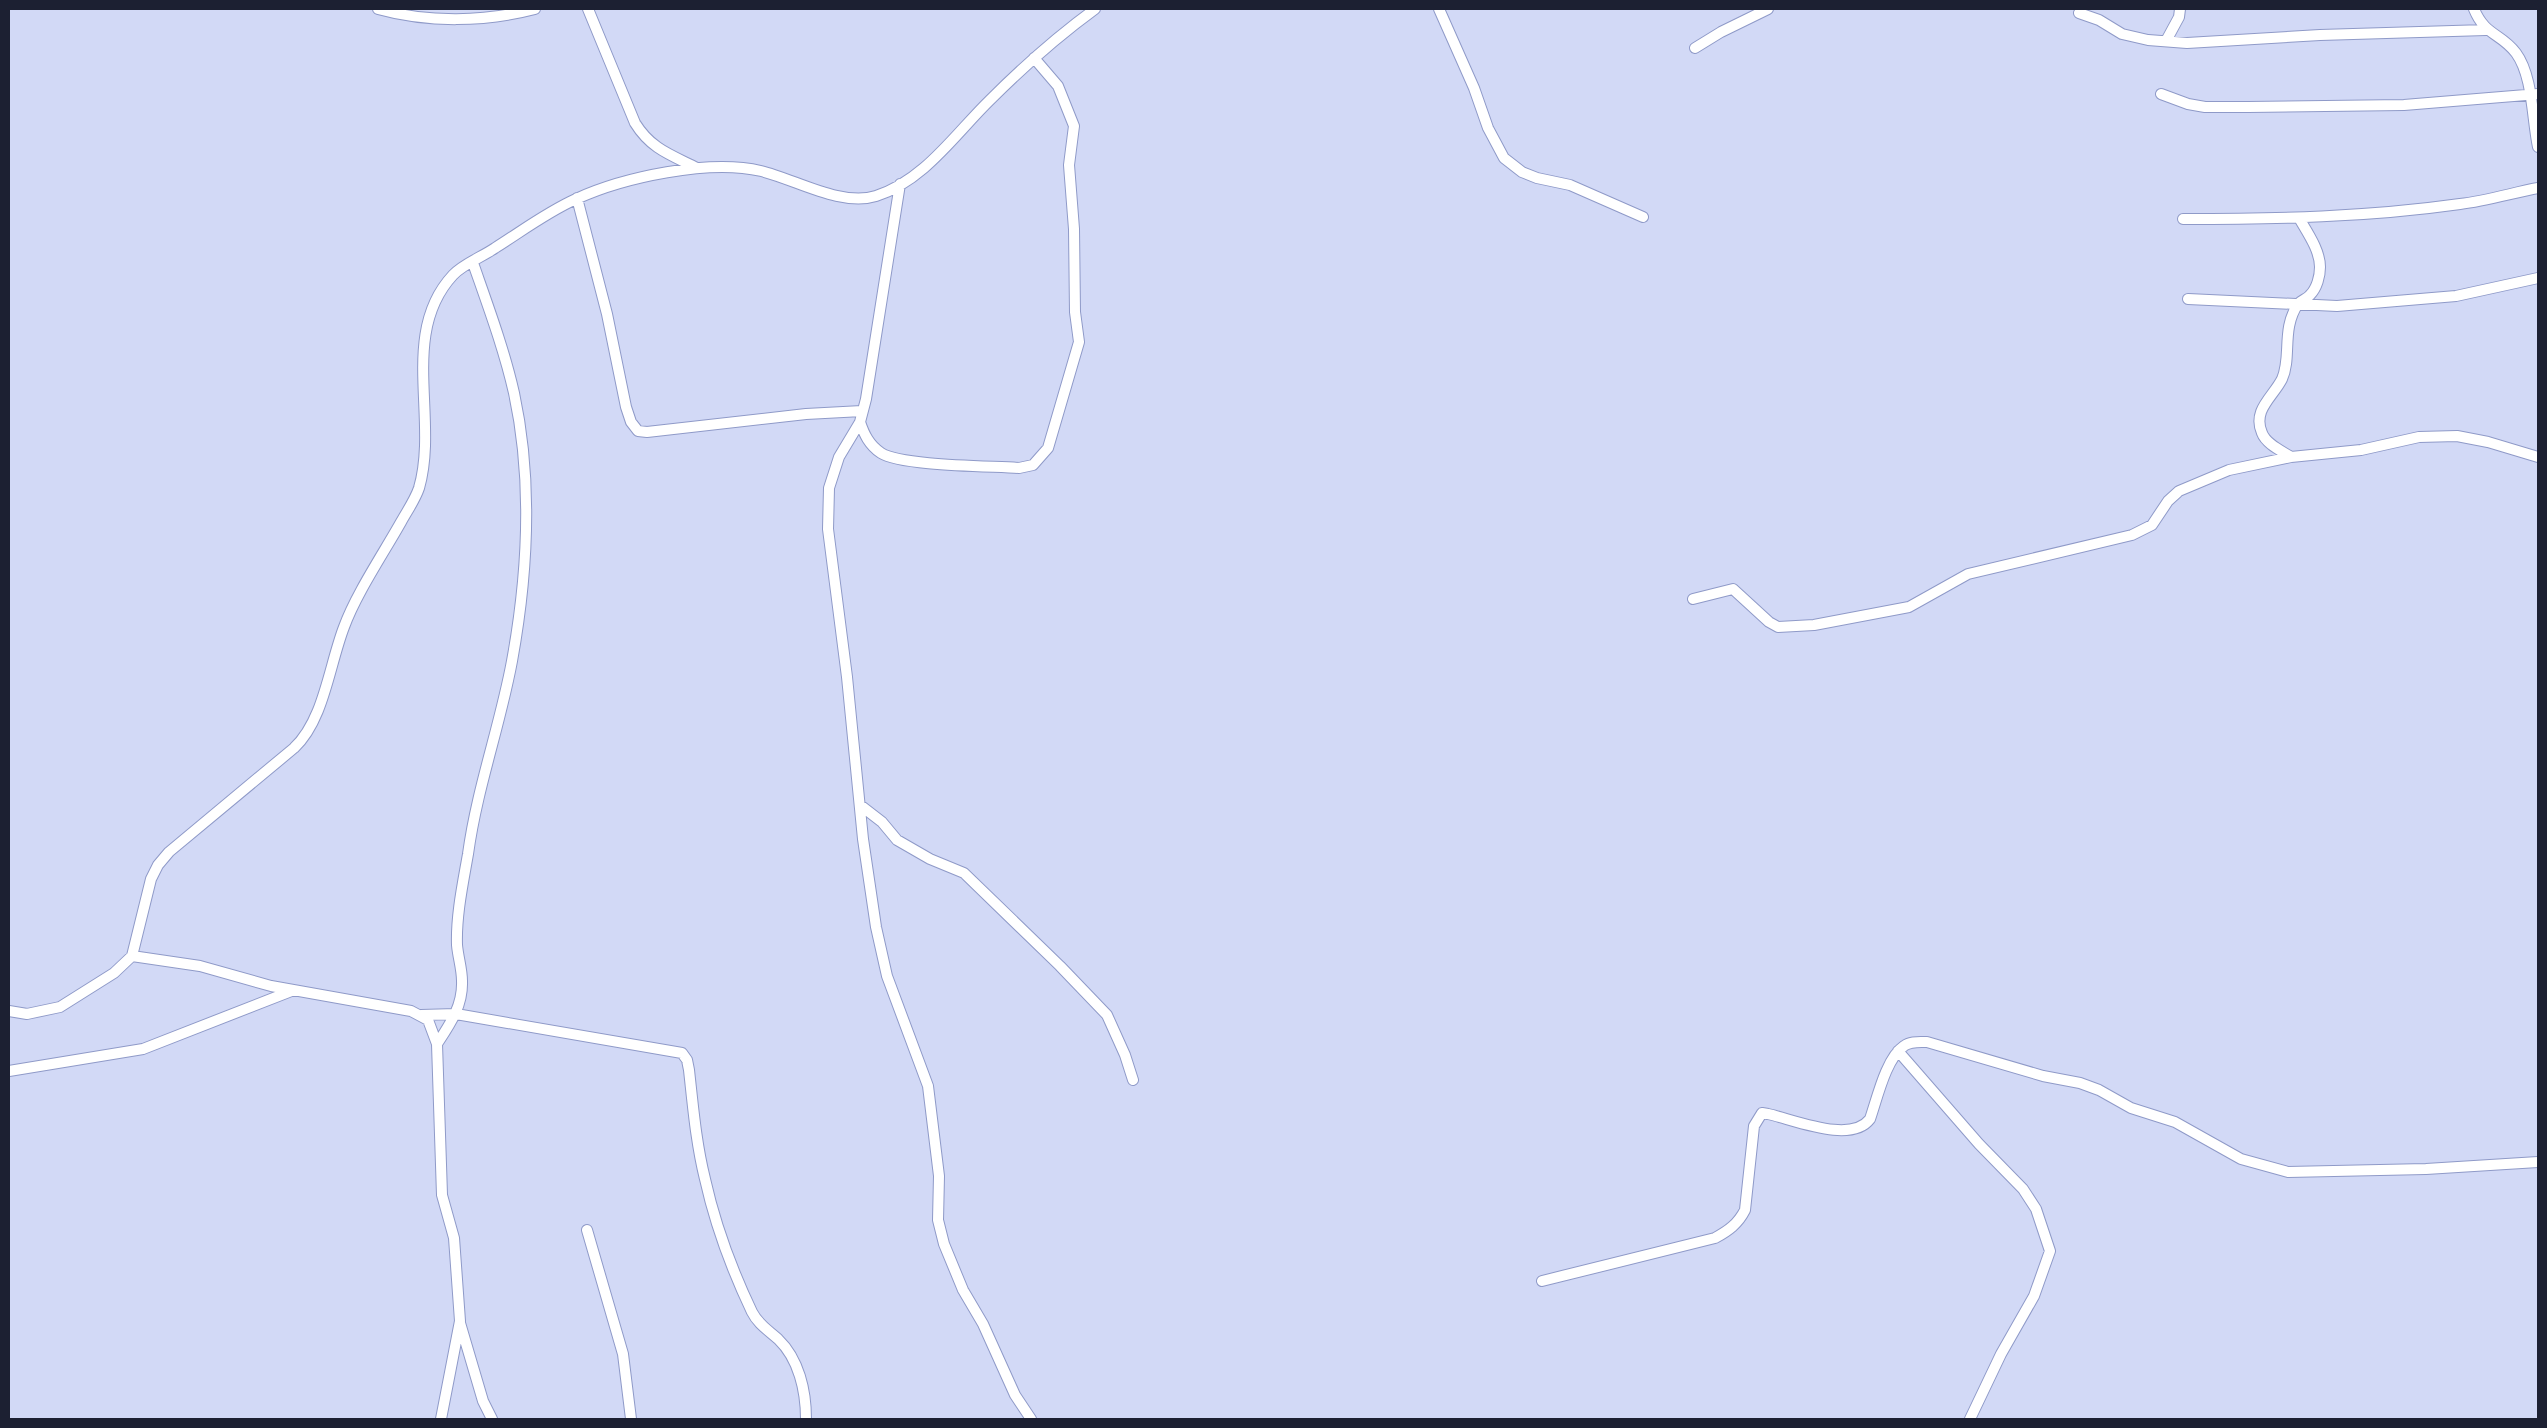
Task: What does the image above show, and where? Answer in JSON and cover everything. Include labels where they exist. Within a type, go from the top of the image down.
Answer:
[{"type":"street","points":[[378,9],[412,17],[456,18],[505,16],[535,9]]},
{"type":"street","points":[[588,9],[636,123],[645,139],[659,150],[697,168]]},
{"type":"street","points":[[9,1011],[26,1014],[60,1007],[98,984],[132,956],[151,879],[158,865],[169,852],[294,748],[312,726],[320,709],[326,679],[344,624],[418,490],[425,448],[424,331],[433,305],[454,274],[577,198],[654,175],[726,165],[760,171],[850,199],[874,197],[916,174],[1034,58],[1095,9]]},
{"type":"street","points":[[1438,9],[1470,79],[1488,128],[1504,158],[1522,172],[1537,178],[1570,185],[1643,217]]},
{"type":"street","points":[[1695,48],[1768,9]]},
{"type":"street","points":[[2166,40],[2179,17],[2180,9]]},
{"type":"street","points":[[2474,9],[2486,30]]},
{"type":"street","points":[[2079,13],[2099,20],[2122,34],[2187,43],[2320,34],[2486,30],[2502,39],[2521,61],[2534,95],[2538,147]]},
{"type":"street","points":[[861,416],[867,438],[876,449],[887,456],[913,460],[1019,468],[1033,465],[1048,448],[1079,342],[1075,312],[1074,229],[1069,165],[1074,126],[1058,86],[1034,58]]},
{"type":"street","points":[[2161,94],[2188,104],[2248,107],[2404,105],[2534,95]]},
{"type":"street","points":[[900,184],[868,387],[861,416],[836,465],[830,488],[828,530],[876,927],[887,976],[928,1086],[939,1176],[938,1220],[944,1244],[963,1290],[983,1324],[1015,1395],[1031,1419]]},
{"type":"street","points":[[2183,219],[2299,218],[2462,204],[2538,188]]},
{"type":"street","points":[[577,198],[607,314],[626,407],[631,422],[638,431],[647,432],[806,414],[861,416]]},
{"type":"street","points":[[2291,458],[2267,441],[2262,434],[2260,425],[2262,406],[2282,378],[2286,338],[2298,304],[2311,294],[2314,289],[2320,265],[2311,238],[2299,218]]},
{"type":"street","points":[[437,1044],[456,1014],[461,999],[462,981],[457,945],[459,911],[470,839],[510,670],[521,608],[526,553],[524,460],[520,425],[497,330],[473,263]]},
{"type":"street","points":[[2188,299],[2338,306],[2456,296],[2538,278]]},
{"type":"street","points":[[1693,599],[1733,589],[1769,622],[1778,627],[1792,628],[1909,607],[1968,574],[2132,535],[2152,526],[2168,501],[2179,491],[2229,470],[2291,458],[2361,450],[2419,437],[2457,436],[2488,442],[2538,457]]},
{"type":"street","points":[[860,805],[882,822],[897,840],[930,859],[964,873],[1060,966],[1107,1015],[1125,1055],[1133,1080]]},
{"type":"street","points":[[132,956],[200,966],[295,990],[421,1015],[456,1014],[682,1053],[687,1060],[689,1070],[704,1179],[722,1239],[752,1313],[760,1324],[779,1340],[793,1359],[801,1380],[806,1419]]},
{"type":"street","points":[[9,1071],[143,1049],[295,990]]},
{"type":"street","points":[[421,1015],[428,1020],[437,1044],[442,1195],[454,1238],[460,1321],[483,1401],[492,1419]]},
{"type":"street","points":[[1542,1281],[1714,1238],[1729,1230],[1740,1219],[1745,1210],[1754,1126],[1759,1116],[1762,1113],[1768,1114],[1843,1132],[1864,1126],[1870,1120],[1890,1064],[1898,1051],[1905,1045],[1914,1042],[1926,1042],[2042,1076],[2080,1083],[2099,1090],[2131,1108],[2175,1122],[2241,1159],[2288,1172],[2426,1169],[2538,1162]]},
{"type":"street","points":[[1898,1051],[1979,1144],[2023,1189],[2036,1209],[2050,1250],[2034,1296],[2000,1354],[1970,1419]]},
{"type":"street","points":[[587,1230],[623,1354],[631,1419]]},
{"type":"street","points":[[441,1419],[460,1321]]}]
